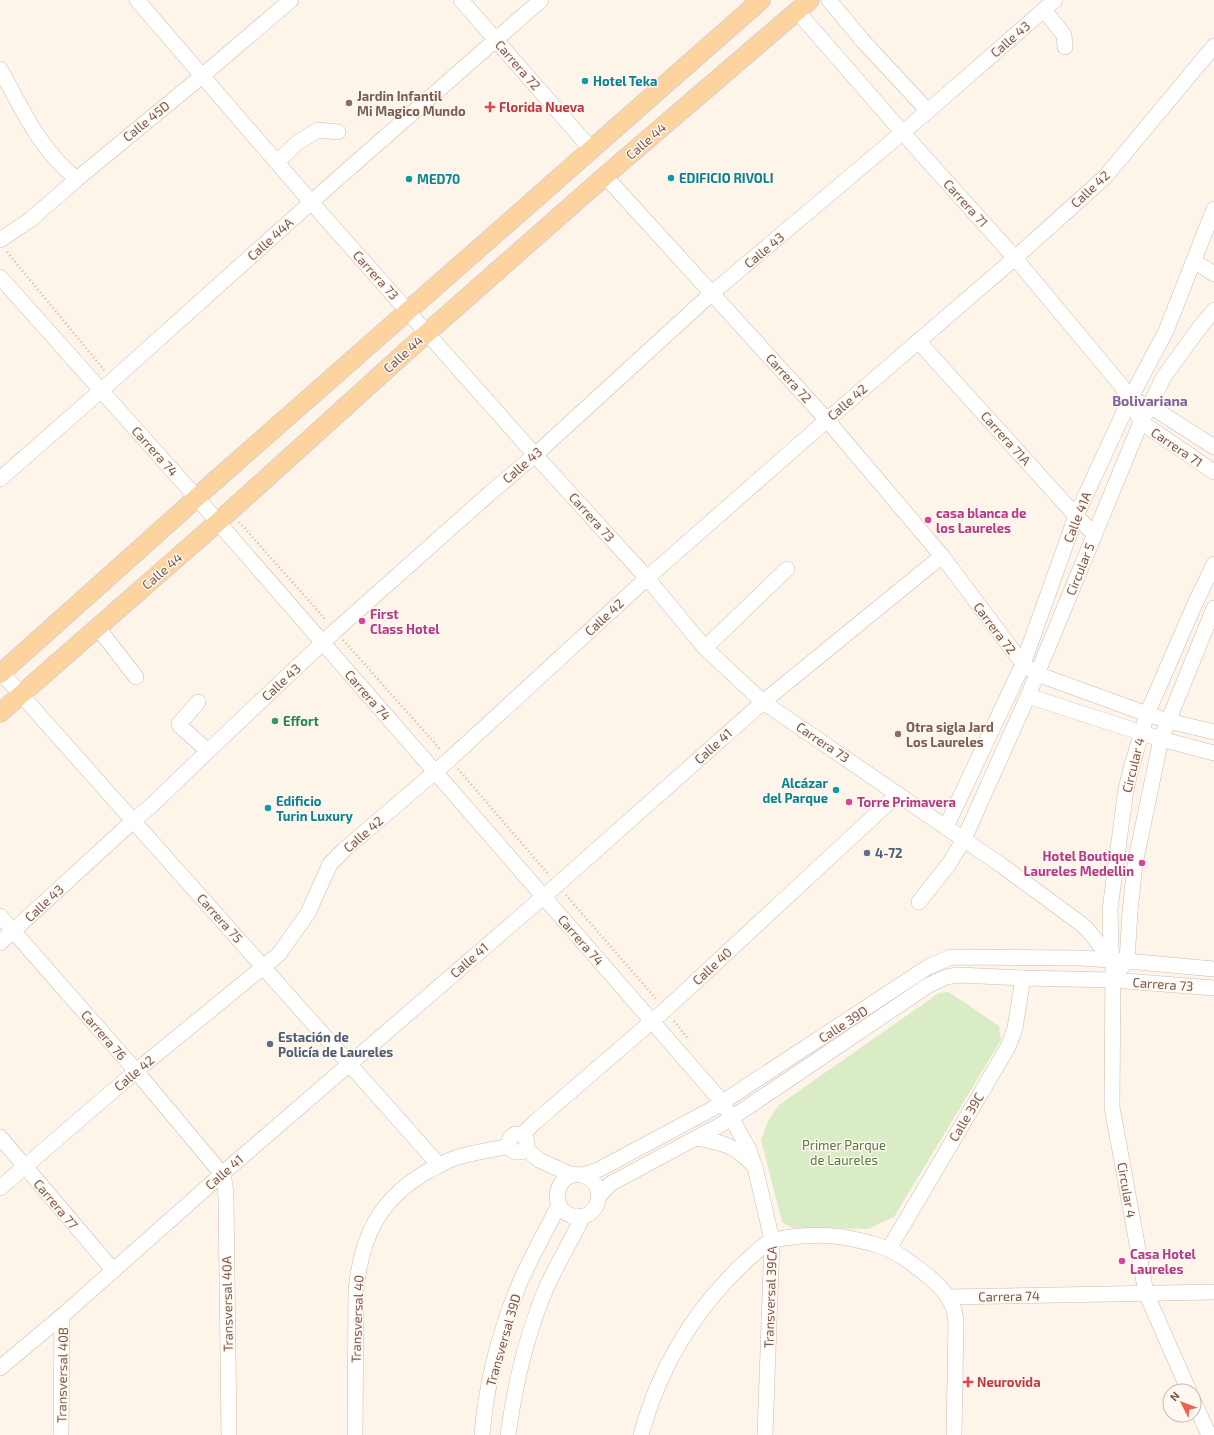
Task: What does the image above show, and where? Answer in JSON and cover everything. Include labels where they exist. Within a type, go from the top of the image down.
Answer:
[{"type":"main road","points":[[1,673],[208,487],[761,0]]},
{"type":"main road","name":"Calle 44","points":[[0,713],[226,520],[428,332],[604,176],[803,6]]},
{"type":"street","name":"Carrera 73","points":[[137,0],[311,202],[647,578],[705,648],[763,702],[1001,865],[1086,928],[1120,961],[1214,969]]},
{"type":"street","name":"Calle 45D","points":[[0,240],[30,220],[291,0]]},
{"type":"street","name":"Carrera 72","points":[[461,0],[591,149]]},
{"type":"street","name":"Calle 44A","points":[[0,479],[113,380],[311,202],[541,0]]},
{"type":"street","points":[[829,0],[862,40],[928,111]]},
{"type":"street","points":[[1049,5],[1064,35],[1065,47]]},
{"type":"street","name":"Calle 43","points":[[0,943],[14,932],[152,805],[335,631],[535,454],[712,293],[928,111],[1049,5]]},
{"type":"street","name":"Carrera 71","points":[[803,6],[902,132],[1014,258],[1120,384],[1130,399],[1141,422],[1214,472]]},
{"type":"street","name":"Calle 42","points":[[0,1188],[136,1071],[279,954],[308,913],[330,864],[344,850],[450,759],[647,578],[1105,177],[1214,46]]},
{"type":"street","points":[[0,69],[37,136],[55,158],[77,179]]},
{"type":"street","points":[[276,162],[297,143],[318,130],[338,132]]},
{"type":"street","name":"Carrera 72","points":[[604,176],[827,420],[942,556],[1023,664],[1037,674],[1147,714],[1168,721],[1214,732]]},
{"type":"street","name":"Calle 41A","points":[[946,826],[1023,664],[1076,516],[1130,399],[1166,331],[1214,209]]},
{"type":"street","points":[[1194,261],[1214,274]]},
{"type":"street","name":"Carrera 74","points":[[0,277],[197,498],[226,520],[323,643],[723,1103],[732,1117]]},
{"type":"street","name":"Circular 5","points":[[919,902],[948,864],[964,839],[1028,696],[1141,422],[1163,378],[1214,310]]},
{"type":"street","name":"Carrera 71A","points":[[918,341],[1094,534]]},
{"type":"street","name":"Carrera 71","points":[[1130,399],[1150,406],[1214,447]]},
{"type":"street","name":"Calle 41","points":[[0,1368],[62,1316],[222,1174],[557,884],[763,702],[942,556]]},
{"type":"street","name":"Circular 4","points":[[1120,961],[1111,949],[1110,909],[1126,789],[1147,714],[1214,564]]},
{"type":"street","points":[[705,648],[787,569]]},
{"type":"street","points":[[1194,606],[1212,611]]},
{"type":"street","name":"Circular 4","points":[[1185,1383],[1146,1293],[1112,1108],[1112,980],[1120,961],[1130,911],[1136,864],[1161,739],[1212,611]]},
{"type":"street","points":[[98,628],[136,677]]},
{"type":"street","name":"Carrera 72","points":[[1023,664],[1028,696]]},
{"type":"street","name":"Carrera 75","points":[[1,673],[439,1165]]},
{"type":"street","points":[[1028,696],[1141,733],[1214,753]]},
{"type":"street","points":[[198,702],[179,724],[208,751]]},
{"type":"street","name":"Calle 40","points":[[439,1165],[455,1158],[509,1146],[509,1141],[512,1136],[517,1134],[524,1141],[534,1123],[665,1010],[898,794]]},
{"type":"street","points":[[1086,928],[1100,924],[1110,909]]},
{"type":"street","name":"Carrera 76","points":[[0,916],[136,1071],[222,1174]]},
{"type":"street","name":"Calle 39D","points":[[577,1175],[600,1169],[723,1103],[928,967],[951,957],[1072,958],[1120,961]]},
{"type":"street","name":"Calle 39D","points":[[600,1195],[610,1184],[697,1138],[732,1117],[928,986],[946,977],[958,975],[1112,980]]},
{"type":"street","name":"Calle 39C","points":[[889,1249],[1008,1047],[1015,1028],[1023,978]]},
{"type":"street","name":"Carrera 73","points":[[1112,980],[1214,988]]},
{"type":"street","name":"Transversal 39CA","points":[[732,1117],[748,1148],[755,1168],[772,1240],[765,1435]]},
{"type":"street","name":"Carrera 77","points":[[0,1137],[113,1270]]},
{"type":"street","points":[[697,1138],[724,1143],[736,1149],[755,1168]]},
{"type":"street","points":[[524,1141],[558,1188]]},
{"type":"street","points":[[539,1160],[577,1175],[589,1177],[598,1188],[600,1195],[595,1208],[584,1216],[576,1217],[569,1215],[564,1211],[559,1205],[557,1197],[558,1188],[564,1180],[577,1175]]},
{"type":"street","name":"Transversal 40","points":[[355,1435],[356,1291],[358,1271],[368,1236],[374,1222],[383,1208],[395,1195],[407,1184],[439,1165]]},
{"type":"street","name":"Transversal 40A","points":[[222,1174],[225,1184],[226,1198],[228,1435]]},
{"type":"street","name":"Transversal 39D","points":[[482,1435],[490,1382],[508,1314],[527,1268],[559,1205]]},
{"type":"street","name":"Transversal 39D","points":[[508,1435],[517,1381],[532,1328],[553,1274],[584,1216]]},
{"type":"street","points":[[641,1435],[663,1372],[687,1329],[702,1309],[726,1281],[772,1240],[801,1235],[831,1235],[860,1240],[889,1249],[920,1270],[948,1297],[954,1311],[956,1322],[954,1435]]},
{"type":"street","name":"Carrera 74","points":[[948,1297],[1214,1292]]},
{"type":"street","name":"Transversal 40B","points":[[61,1435],[62,1316]]},
{"type":"street","points":[[1202,1420],[1209,1435]]},
{"type":"path","points":[[0,240],[8,255],[113,380]]},
{"type":"path","points":[[226,520],[335,631],[450,759],[665,1010],[694,1046]]},
{"type":"green space","name":"Primer Parque de Laureles","points":[[949,992],[999,1026],[1001,1040],[894,1217],[868,1229],[792,1228],[782,1222],[761,1140],[768,1121],[779,1105],[939,993]]},
{"type":"place","name":"Hotel Teka","points":[[585,81]]},
{"type":"place","name":"Jardin Infantil Mi Magico Mundo","points":[[349,103]]},
{"type":"place","name":"Florida Nueva","points":[[490,107]]},
{"type":"place","name":"EDIFICIO RIVOLI","points":[[671,178]]},
{"type":"place","name":"MED70","points":[[409,179]]},
{"type":"place","name":"casa blanca de los Laureles","points":[[928,520]]},
{"type":"place","name":"First Class Hotel","points":[[362,621]]},
{"type":"place","name":"Effort","points":[[275,721]]},
{"type":"place","name":"Otra sigla Jard Los Laureles","points":[[898,734]]},
{"type":"place","name":"Alcázar del Parque","points":[[836,790]]},
{"type":"place","name":"Torre Primavera","points":[[849,802]]},
{"type":"place","name":"Edificio Turin Luxury","points":[[268,808]]},
{"type":"place","name":"4-72","points":[[867,853]]},
{"type":"place","name":"Hotel Boutique Laureles Medellin","points":[[1142,863]]},
{"type":"place","name":"Estación de Policía de Laureles","points":[[270,1044]]},
{"type":"place","name":"Casa Hotel Laureles","points":[[1122,1261]]},
{"type":"place","name":"Neurovida","points":[[968,1382]]},
{"type":"district","name":"Bolivariana","points":[[1150,400]]}]
